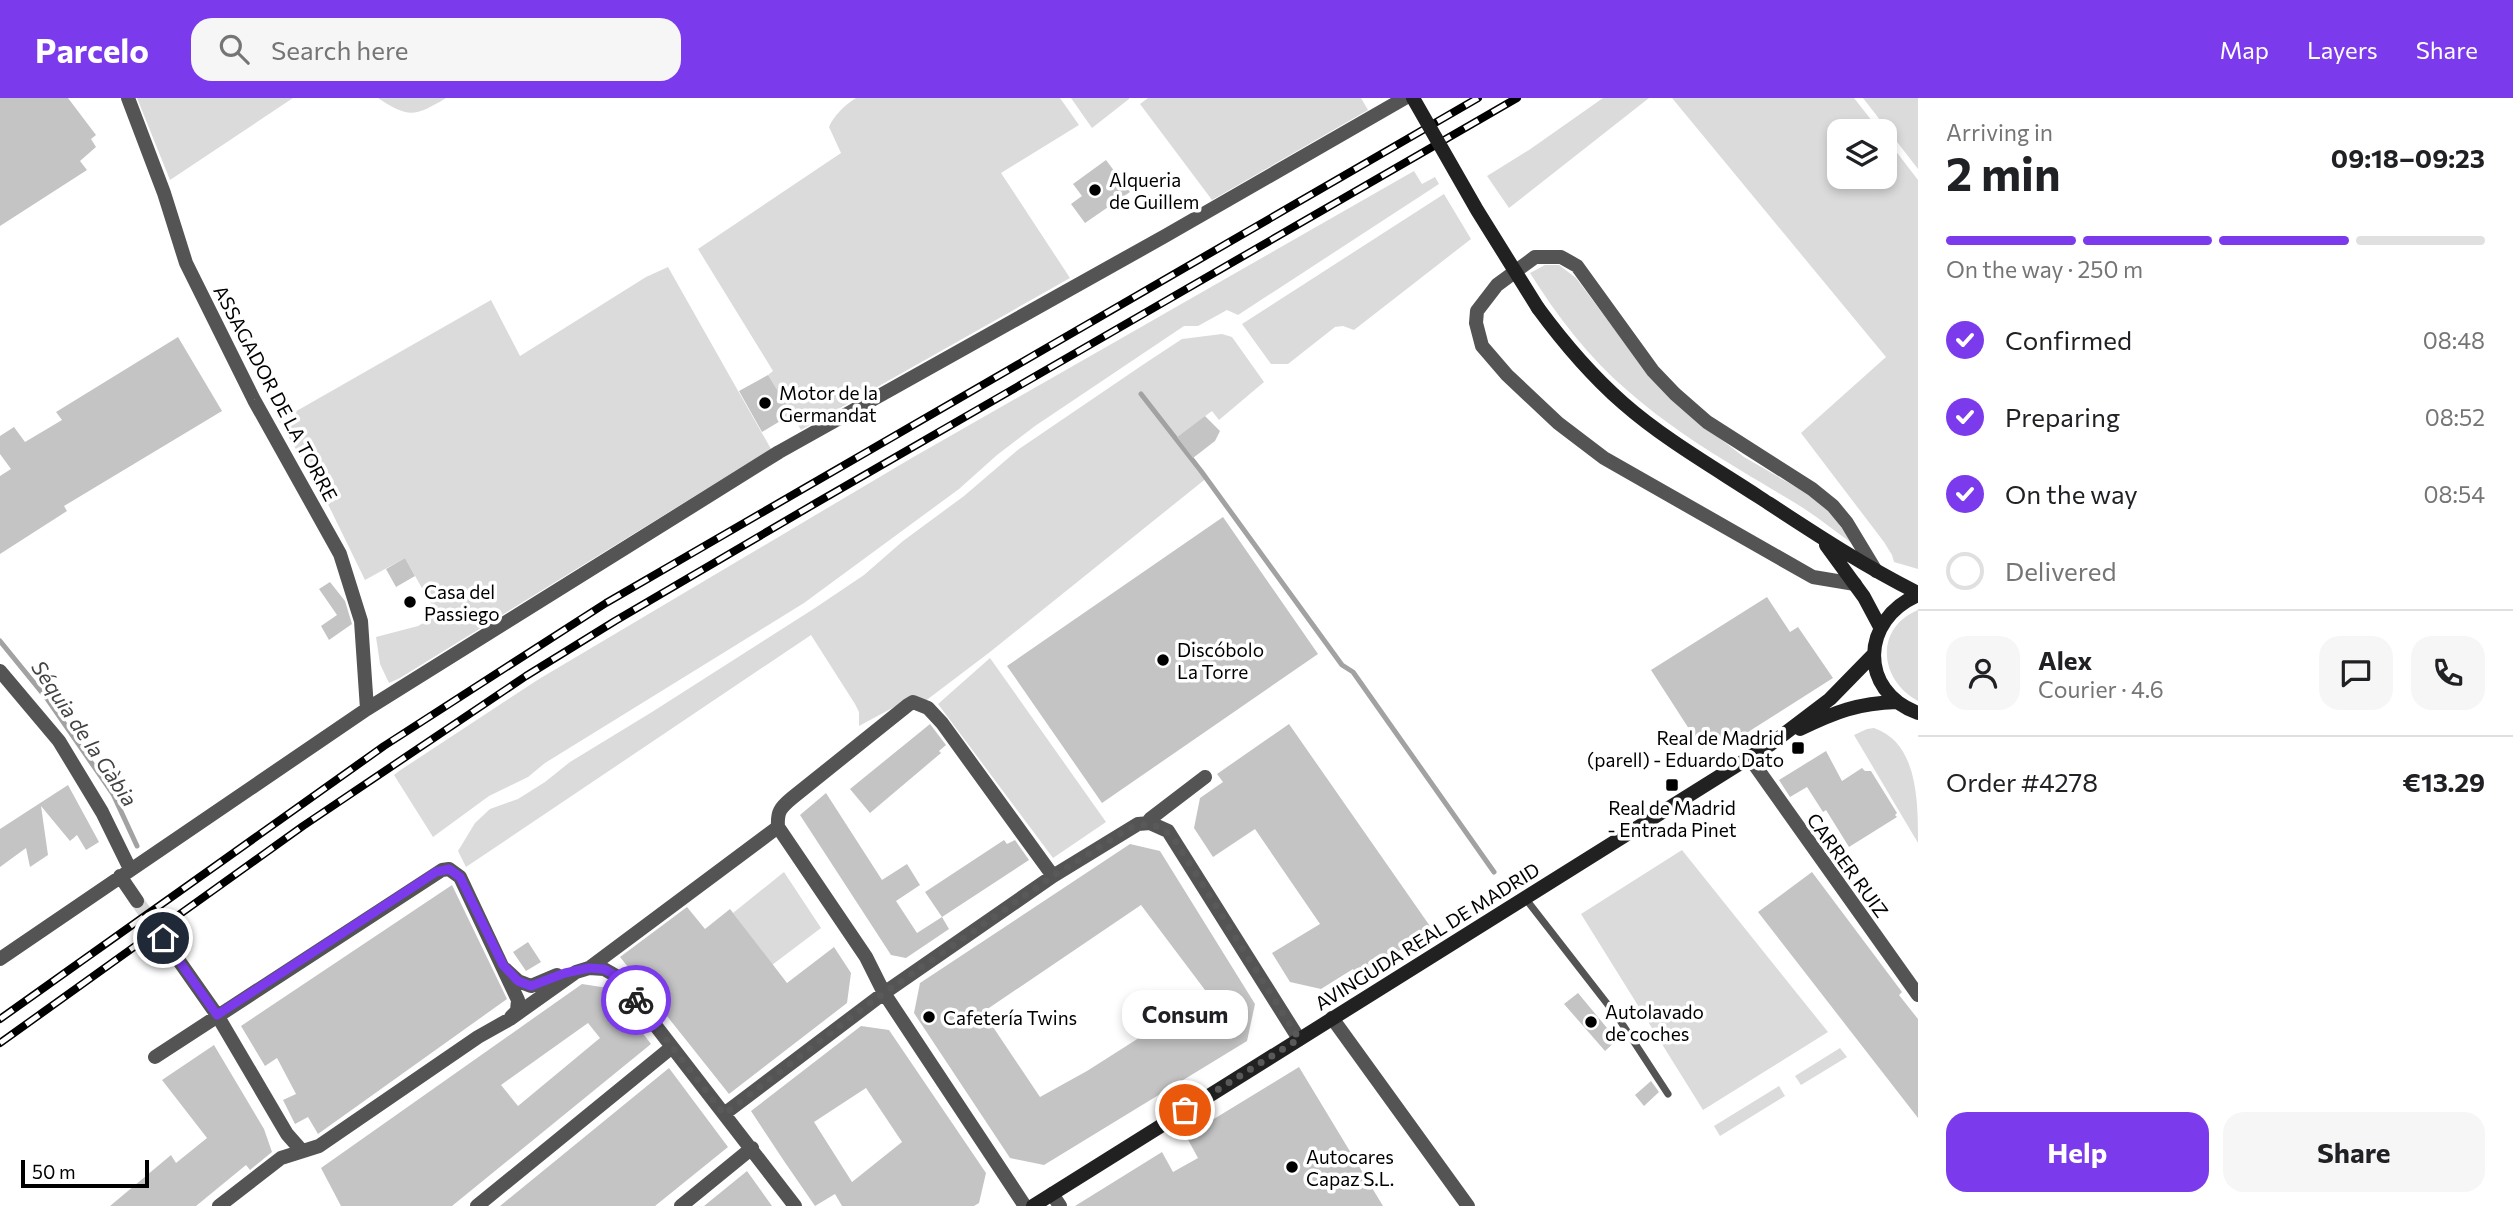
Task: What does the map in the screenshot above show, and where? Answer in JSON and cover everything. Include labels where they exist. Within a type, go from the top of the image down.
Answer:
[{"type":"street","name":"ASSAGADOR DE LA TORRE","points":[[128,98],[164,193],[186,263],[254,400],[340,554],[361,621],[367,709]]},
{"type":"street","points":[[0,959],[367,709],[779,452],[1165,236],[1382,104],[1405,98]]},
{"type":"street","points":[[1413,98],[1477,210],[1538,308],[1563,342],[1623,403],[1681,447],[1821,538],[1918,594]]},
{"type":"street","points":[[1855,584],[1813,577],[1580,441],[1517,384],[1482,346],[1476,323],[1477,311],[1486,297],[1497,285],[1535,257],[1561,257],[1577,266],[1653,371],[1675,394],[1707,422],[1812,489],[1833,506],[1847,523],[1876,571]]},
{"type":"street","points":[[1821,538],[1855,584],[1880,627]]},
{"type":"street","points":[[1918,594],[1890,612],[1880,627],[1874,654],[1876,672],[1884,689],[1897,702],[1918,713]]},
{"type":"street","name":"AVINGUDA REAL DE MADRID","points":[[1771,744],[1830,699],[1874,654]]},
{"type":"street","points":[[0,671],[59,741],[102,812],[137,901]]},
{"type":"street","points":[[1025,1206],[884,993],[866,957],[778,827],[777,815],[780,808],[913,702],[928,708],[942,723],[1053,876]]},
{"type":"street","name":"AVINGUDA REAL DE MADRID","points":[[1033,1206],[1056,1200],[1299,1039],[1771,744],[1838,710],[1856,705],[1897,702]]},
{"type":"street","name":"CARRER RUIZ","points":[[1749,757],[1918,995]]},
{"type":"street","points":[[1150,823],[1150,819],[1205,777]]},
{"type":"street","points":[[724,1114],[884,993],[1053,876],[1138,824],[1150,823],[1168,831],[1299,1039]]},
{"type":"street","points":[[219,1206],[281,1158],[319,1146],[478,1037],[510,1019],[778,827]]},
{"type":"street","points":[[155,1057],[436,872],[449,869],[460,877],[503,965],[519,1006],[510,1019]]},
{"type":"street","points":[[163,938],[217,1015],[286,1134],[302,1152]]},
{"type":"street","points":[[503,965],[518,981],[531,986],[555,976],[582,970],[604,969],[618,977],[794,1206]]},
{"type":"street","points":[[1332,1018],[1468,1206]]},
{"type":"street","points":[[477,1206],[672,1046]]},
{"type":"street","points":[[681,1206],[752,1148]]},
{"type":"lane","points":[[1525,898],[1619,1019],[1668,1094]]},
{"type":"shaded area","points":[[137,98],[293,98],[170,180]]},
{"type":"shaded area","points":[[378,98],[446,98],[427,109],[412,113],[397,109]]},
{"type":"shaded area","points":[[856,98],[1060,98],[1079,125],[1001,173],[1070,278],[801,430],[768,375],[773,371],[698,249],[841,153],[829,127],[840,111]]},
{"type":"shaded area","points":[[1071,98],[1129,98],[1129,99],[1092,128]]},
{"type":"shaded area","points":[[1148,98],[1361,98],[1368,110],[1212,200],[1140,104]]},
{"type":"shaded area","points":[[1603,98],[1649,98],[1509,208],[1487,176]]},
{"type":"shaded area","points":[[1672,98],[1854,98],[1871,119],[1827,119],[1827,189],[1897,189],[1897,153],[1918,180],[1918,569],[1894,562],[1884,542],[1801,433],[1886,357]]},
{"type":"shaded area","points":[[1863,98],[1918,98],[1918,169],[1897,142],[1897,119],[1879,119]]},
{"type":"shaded area","points":[[1414,171],[1422,184],[1435,177],[1439,184],[1238,315],[1227,310],[1198,326],[1184,326],[1035,426],[959,489],[804,603],[545,763],[528,777],[489,796],[433,837],[394,775],[399,771],[539,679],[910,459]]},
{"type":"shaded area","points":[[1444,194],[1471,239],[1354,330],[1343,326],[1335,327],[1288,364],[1271,364],[1242,324]]},
{"type":"shaded area","points":[[1545,265],[1559,265],[1576,278],[1624,342],[1700,423],[1744,457],[1808,494],[1826,508],[1856,546],[1800,506],[1690,438],[1648,408],[1614,378],[1574,336],[1530,273]]},
{"type":"shaded area","points":[[668,267],[771,449],[389,683],[380,664],[376,637],[418,626],[437,615],[405,558],[365,580],[323,494],[279,421],[491,300],[520,356],[646,277]]},
{"type":"shaded area","points":[[1222,334],[1232,337],[1264,382],[1219,420],[1212,411],[1177,437],[1208,477],[924,702],[909,699],[859,726],[859,712],[855,704],[811,635],[466,867],[458,851],[475,823],[490,809],[518,799],[570,762],[864,575],[1019,449],[1182,339]]},
{"type":"shaded area","points":[[1918,610],[1918,701],[1905,692],[1895,680],[1889,668],[1887,654],[1888,641],[1894,629],[1904,618]]},
{"type":"shaded area","points":[[990,658],[1106,822],[1053,858],[938,704]]},
{"type":"shaded area","points":[[1874,728],[1889,736],[1907,760],[1916,792],[1918,843],[1854,735]]},
{"type":"shaded area","points":[[1682,850],[1828,1032],[1703,1110],[1581,914]]},
{"type":"shaded area","points":[[784,872],[821,928],[772,965],[733,913]]},
{"type":"shaded area","points":[[1840,1048],[1847,1057],[1801,1085],[1795,1076]]},
{"type":"shaded area","points":[[1779,1086],[1785,1096],[1720,1136],[1714,1126]]},
{"type":"building","points":[[0,98],[68,98],[96,135],[91,139],[96,147],[80,161],[87,170],[0,226]]},
{"type":"building","name":"Alqueria de Guillem","points":[[1106,160],[1130,192],[1085,223],[1071,204],[1082,196],[1073,184]]},
{"type":"building","points":[[178,337],[222,411],[64,506],[67,511],[0,554],[0,476],[11,469],[0,454],[0,436],[14,427],[25,442],[62,420],[56,412]]},
{"type":"building","name":"Motor de la Germandat","points":[[768,375],[792,414],[762,432],[739,391]]},
{"type":"building","points":[[1205,416],[1220,431],[1215,441],[1193,458],[1177,437]]},
{"type":"building","name":"Discóbolo La Torre","points":[[1223,517],[1318,654],[1102,803],[1007,666]]},
{"type":"building","points":[[405,558],[415,576],[396,587],[386,569]]},
{"type":"building","points":[[330,582],[345,601],[352,624],[329,640],[321,626],[337,615],[319,589]]},
{"type":"building","points":[[1767,597],[1790,632],[1798,627],[1833,678],[1726,746],[1720,737],[1702,749],[1651,670]]},
{"type":"building","points":[[930,724],[946,745],[939,751],[941,753],[870,813],[850,789]]},
{"type":"building","points":[[1289,724],[1432,929],[1359,977],[1353,969],[1321,989],[1290,982],[1272,953],[1320,924],[1255,829],[1213,857],[1194,828],[1200,798],[1223,782],[1217,774]]},
{"type":"building","points":[[1826,751],[1842,781],[1862,768],[1871,771],[1897,813],[1897,817],[1849,847],[1826,810],[1823,812],[1807,787],[1790,797],[1779,780]]},
{"type":"building","points":[[68,785],[99,842],[86,850],[77,835],[70,841],[41,806],[48,855],[30,867],[26,848],[0,867],[0,829]]},
{"type":"building","points":[[826,793],[882,880],[907,864],[920,885],[896,901],[917,933],[942,917],[949,929],[906,958],[891,955],[800,815]]},
{"type":"building","points":[[1004,840],[1007,844],[1015,840],[1029,860],[942,917],[925,892]]},
{"type":"building","points":[[1130,844],[1160,851],[1255,1004],[1247,1041],[1044,1165],[1010,1158],[914,1013],[920,983]],"holes":[[[1141,905],[1208,994],[1087,1071],[1040,1097],[983,1012]]]},
{"type":"building","points":[[1812,872],[1902,992],[1899,995],[1918,1019],[1918,1118],[1758,912]]},
{"type":"building","points":[[452,885],[507,999],[318,1134],[308,1117],[295,1124],[283,1100],[296,1094],[277,1058],[265,1066],[241,1026]]},
{"type":"building","points":[[687,907],[705,929],[730,909],[787,983],[834,947],[851,973],[847,1003],[729,1094],[620,957]]},
{"type":"building","points":[[528,942],[541,962],[526,971],[513,952]]},
{"type":"building","points":[[582,984],[608,988],[651,1044],[452,1206],[341,1206],[321,1168]],"holes":[[[588,1023],[600,1038],[518,1106],[501,1085]]]},
{"type":"building","name":"Autolavado de coches","points":[[1578,993],[1617,1040],[1605,1051],[1564,1004]]},
{"type":"building","points":[[861,1026],[889,1030],[986,1173],[979,1203],[974,1206],[842,1206],[835,1194],[815,1206],[751,1111]],"holes":[[[866,1088],[902,1142],[852,1182],[814,1122]]]},
{"type":"building","points":[[214,1045],[264,1129],[272,1152],[250,1170],[246,1165],[196,1206],[110,1206],[171,1155],[176,1163],[207,1138],[162,1080]]},
{"type":"building","name":"Autocares Capaz S.L.","points":[[1299,1067],[1383,1206],[1075,1206],[1162,1152],[1173,1172],[1198,1158],[1186,1136]]},
{"type":"building","points":[[669,1068],[728,1147],[655,1206],[500,1206]]},
{"type":"building","points":[[1651,1081],[1659,1092],[1644,1106],[1635,1095]]},
{"type":"building","points":[[747,1171],[772,1206],[704,1206]]},
{"type":"waterway","points":[[1141,394],[1201,471],[1342,665],[1353,672],[1494,872]]},
{"type":"waterway","name":"Séquia de la Gàbia","points":[[0,641],[48,700],[113,794],[137,846]]},
{"type":"tunnel","points":[[137,901],[163,938]]},
{"type":"railway","points":[[0,1019],[384,746],[606,603],[1478,98]]},
{"type":"railway","points":[[0,1043],[303,826],[526,676],[816,503],[1517,98]]},
{"type":"way so far","points":[[636,1000],[724,1114],[858,1011],[1053,876],[1128,829],[1138,824],[1150,823],[1168,831],[1176,842],[1299,1039],[1185,1110]]},
{"type":"place","name":"Alqueria de Guillem","points":[[1095,190]]},
{"type":"place","name":"Motor de la Germandat","points":[[765,403]]},
{"type":"place","name":"Casa del Passiego","points":[[410,602]]},
{"type":"place","name":"Discóbolo La Torre","points":[[1163,660]]},
{"type":"place","name":"Real de Madrid (parell) - Eduardo Dato","points":[[1798,748]]},
{"type":"place","name":"Real de Madrid - Entrada Pinet","points":[[1672,785]]},
{"type":"place","name":"Cafetería Twins","points":[[929,1017]]},
{"type":"place","name":"Autolavado de coches","points":[[1591,1022]]},
{"type":"place","name":"Consum","points":[[1185,1110]]},
{"type":"place","name":"Autocares Capaz S.L.","points":[[1292,1167]]},
{"type":"route","points":[[163,938],[217,1015],[436,872],[449,869],[460,877],[506,971],[518,981],[531,986],[539,985],[565,973],[589,968],[604,969],[618,977],[636,1000]]}]
